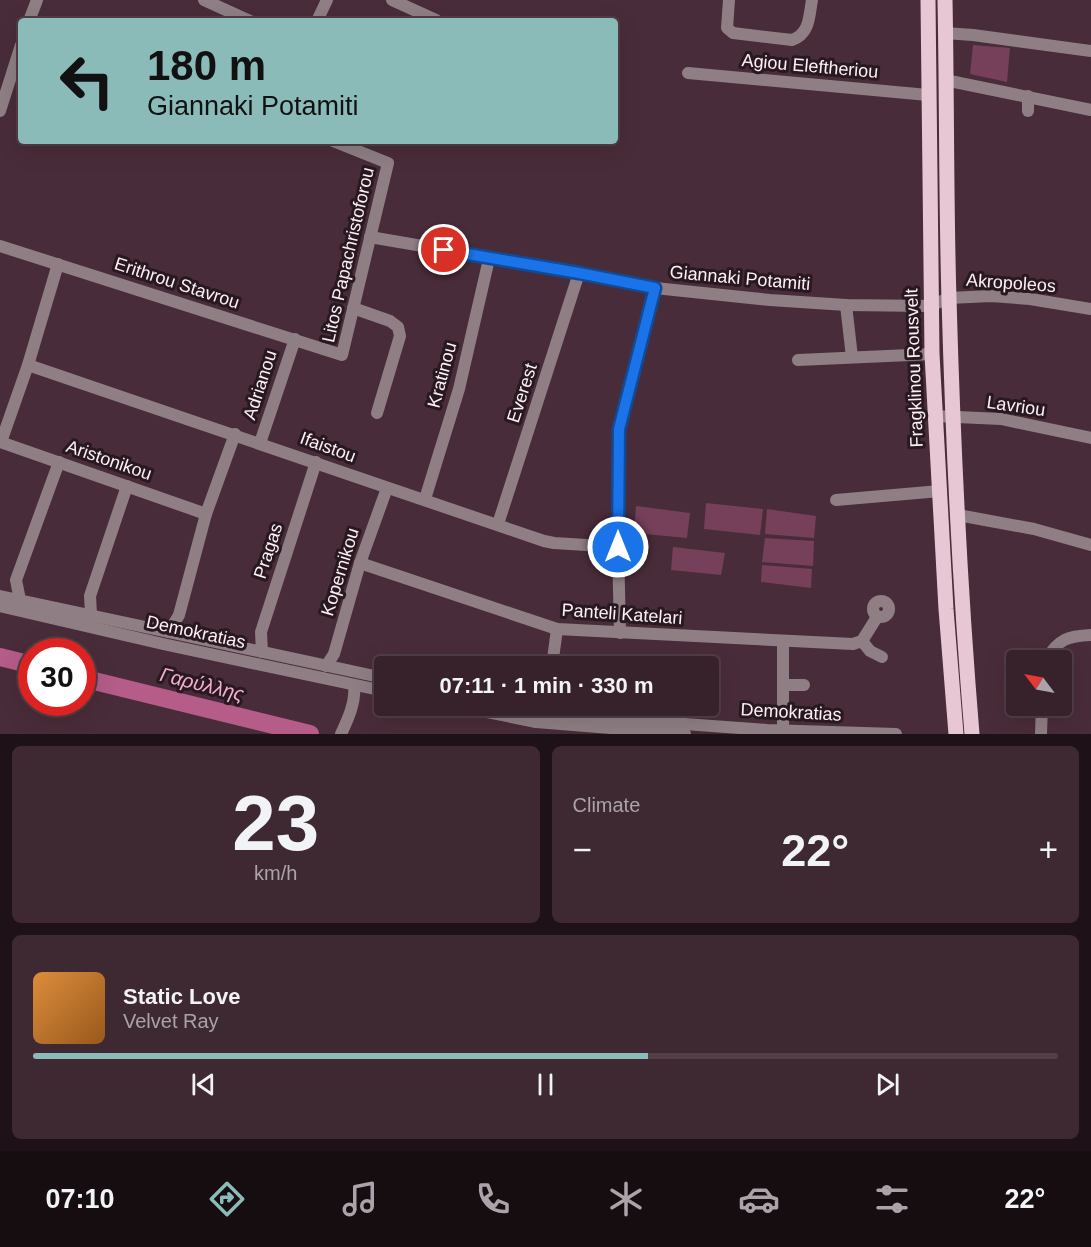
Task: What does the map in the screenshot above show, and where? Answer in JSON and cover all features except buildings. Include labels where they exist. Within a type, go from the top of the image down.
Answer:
[{"type":"main road","name":"Fragklinou Rousvelt","points":[[928,0],[930,306],[946,609],[956,734]]},
{"type":"main road","name":"Fragklinou Rousvelt","points":[[945,0],[953,417],[965,655],[972,734]]},
{"type":"street","points":[[31,18],[38,0]]},
{"type":"street","points":[[204,0],[243,18]]},
{"type":"street","points":[[318,18],[327,0]]},
{"type":"street","points":[[392,0],[432,18]]},
{"type":"street","points":[[729,0],[727,28],[733,33],[792,40],[801,37],[807,29],[812,0]]},
{"type":"street","points":[[945,33],[973,34],[1091,51]]},
{"type":"street","points":[[0,111],[3,88],[18,52]]},
{"type":"street","name":"Agiou Eleftheriou","points":[[688,73],[928,95]]},
{"type":"street","points":[[945,80],[1091,110]]},
{"type":"street","points":[[1028,96],[1028,111]]},
{"type":"street","name":"Litos Papachristoforou","points":[[340,144],[388,163],[342,355]]},
{"type":"street","name":"Giannaki Potamiti","points":[[370,237],[655,288],[846,305],[930,306]]},
{"type":"street","name":"Erithrou Stavrou","points":[[0,246],[342,355]]},
{"type":"street","name":"Kratinou","points":[[425,499],[459,389],[489,258]]},
{"type":"street","points":[[1,442],[28,365],[58,264]]},
{"type":"street","name":"Everest","points":[[498,524],[579,273]]},
{"type":"street","points":[[620,633],[619,429],[655,288]]},
{"type":"street","name":"Akropoleos","points":[[930,306],[949,298],[990,296],[1030,299],[1091,309]]},
{"type":"street","points":[[846,305],[852,357]]},
{"type":"street","points":[[353,308],[390,321],[398,327],[400,336],[377,413]]},
{"type":"street","name":"Adrianou","points":[[260,443],[295,339]]},
{"type":"street","points":[[798,360],[932,354]]},
{"type":"street","name":"Ifaistou","points":[[28,365],[554,543],[618,547]]},
{"type":"street","name":"Lavriou","points":[[935,416],[1001,419],[1091,438]]},
{"type":"street","points":[[169,632],[176,624],[179,615],[206,514],[235,434]]},
{"type":"street","name":"Aristonikou","points":[[1,442],[206,514]]},
{"type":"street","points":[[20,600],[16,580],[59,462]]},
{"type":"street","name":"Pragas","points":[[262,652],[261,632],[316,462]]},
{"type":"street","points":[[91,614],[90,596],[127,486]]},
{"type":"street","name":"Kopernikou","points":[[326,666],[334,654],[360,563],[387,488]]},
{"type":"street","points":[[836,500],[940,491]]},
{"type":"street","points":[[958,515],[1034,529],[1091,545]]},
{"type":"street","name":"Panteli Katelari","points":[[360,563],[557,629],[853,644],[862,641]]},
{"type":"street","name":"Demokratias","points":[[0,596],[374,676]]},
{"type":"street","name":"Demokratias","points":[[0,606],[374,689]]},
{"type":"street","points":[[877,617],[862,641],[870,651],[882,657]]},
{"type":"street","points":[[553,656],[557,629]]},
{"type":"street","points":[[1052,650],[1056,644],[1074,636],[1091,635]]},
{"type":"street","points":[[782,732],[783,641]]},
{"type":"street","points":[[341,734],[347,723],[355,694],[354,685]]},
{"type":"street","points":[[784,685],[804,685]]},
{"type":"street","name":"Demokratias","points":[[562,716],[685,734]]},
{"type":"street","name":"Demokratias","points":[[580,716],[782,732],[896,734]]},
{"type":"street","points":[[1041,734],[1042,716]]},
{"type":"shaded area","points":[[973,45],[1010,48],[1007,82],[970,74]]},
{"type":"shaded area","points":[[706,503],[763,509],[760,535],[704,529]]},
{"type":"shaded area","points":[[636,506],[690,513],[687,538],[634,533]]},
{"type":"shaded area","points":[[767,509],[816,516],[814,538],[765,534]]},
{"type":"shaded area","points":[[765,538],[814,541],[813,566],[762,562]]},
{"type":"shaded area","points":[[673,547],[725,553],[721,575],[671,570]]},
{"type":"shaded area","points":[[762,565],[812,569],[811,588],[761,582]]},
{"type":"waterway","name":"Γαρύλλης","points":[[0,657],[18,662]]},
{"type":"waterway","name":"Γαρύλλης","points":[[96,681],[310,734]]},
{"type":"route","points":[[444,250],[655,288],[619,429],[618,547]]}]
